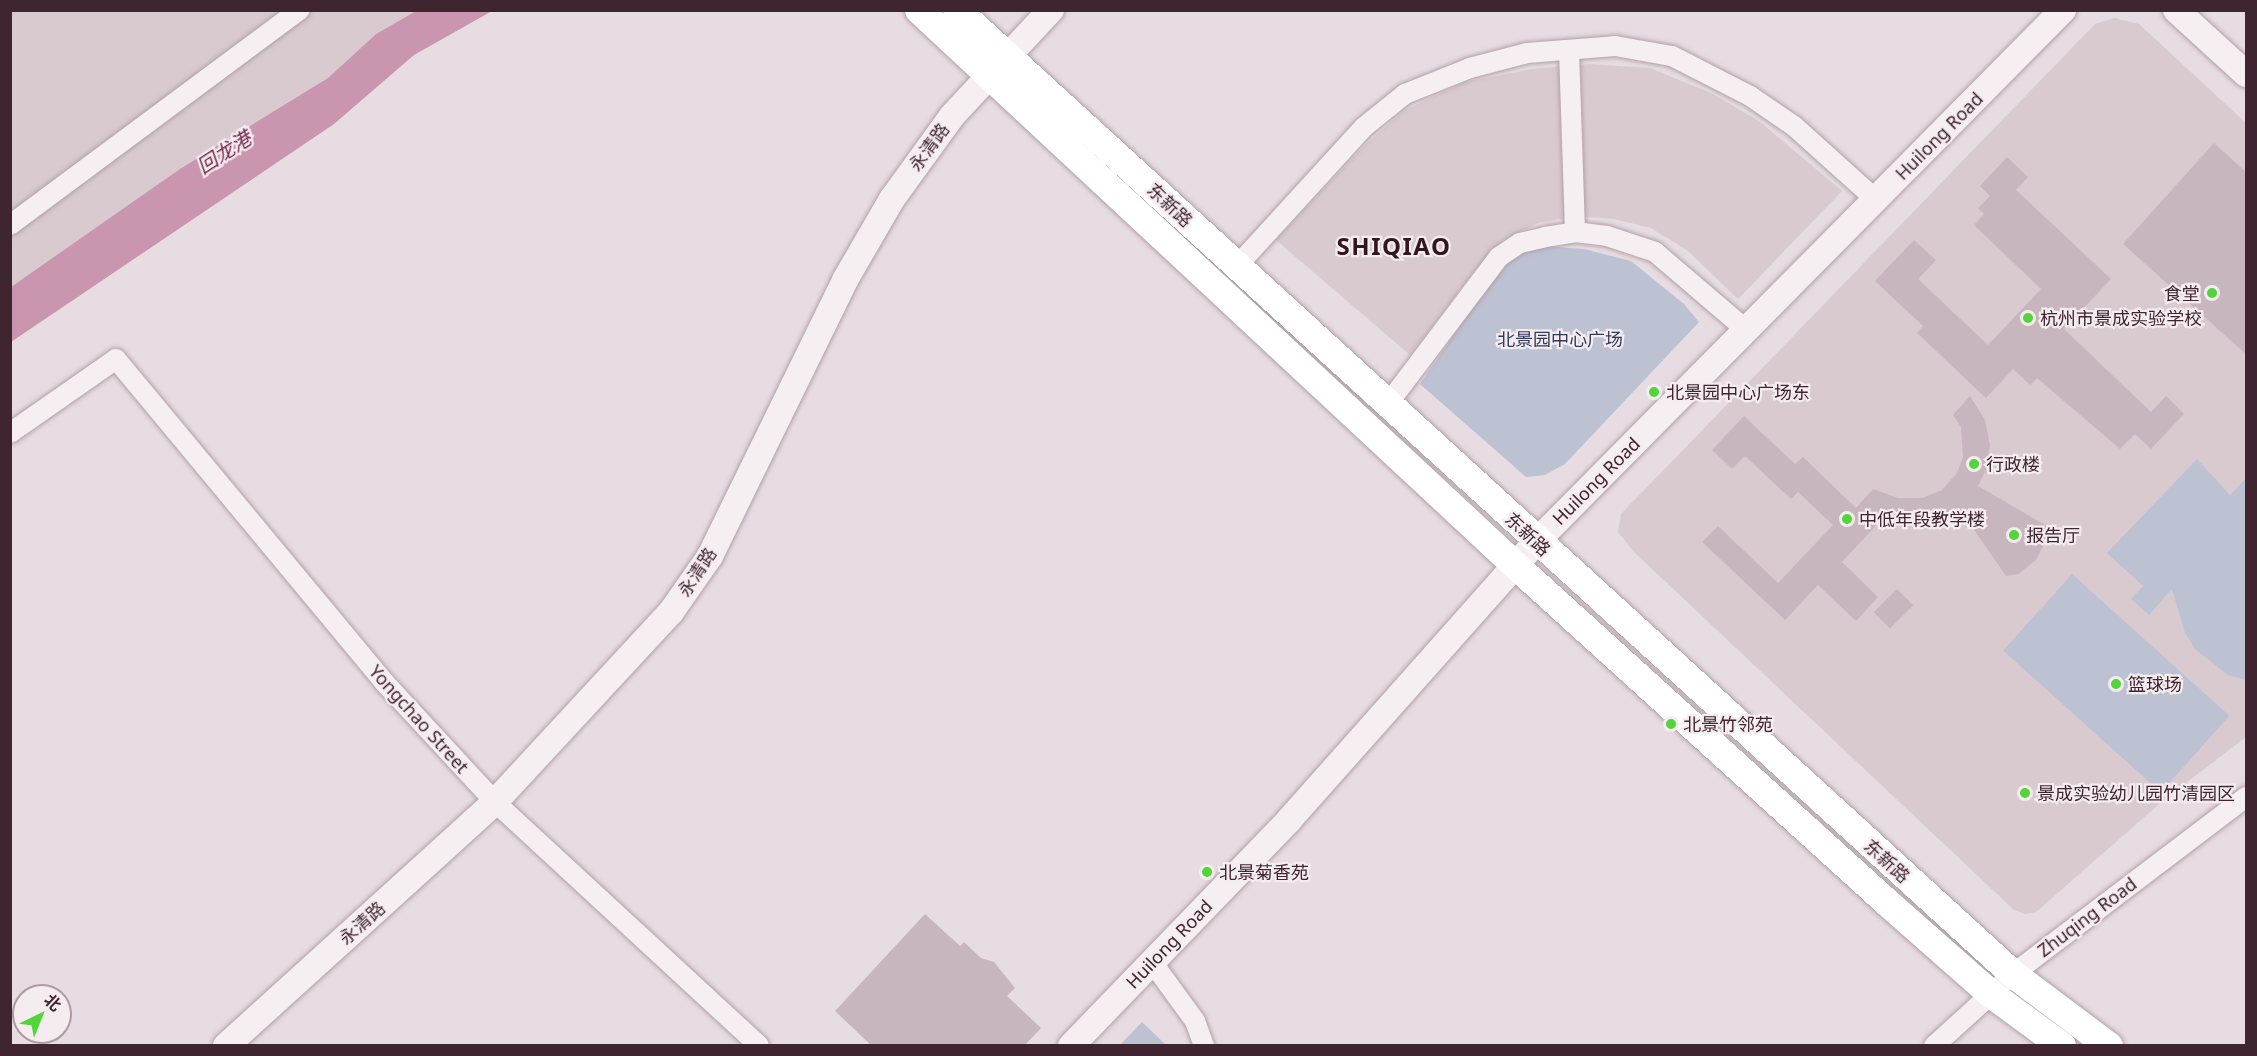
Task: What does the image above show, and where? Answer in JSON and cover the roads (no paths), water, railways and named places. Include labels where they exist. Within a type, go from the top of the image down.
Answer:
[{"type":"main road","name":"东新路","points":[[919,10],[1000,65],[1237,266],[1536,542],[2013,974],[2109,1046]]},
{"type":"main road","name":"东新路","points":[[957,10],[1000,65],[1515,566],[1991,994],[2062,1046]]},
{"type":"street","points":[[10,225],[300,10]]},
{"type":"street","name":"永清路","points":[[226,1046],[495,802],[623,667],[671,612],[710,556],[747,485],[785,398],[886,209],[952,116],[1051,10]]},
{"type":"street","name":"Huilong Road","points":[[1071,1046],[1290,819],[1536,542],[2063,10]]},
{"type":"street","points":[[2176,10],[2247,74]]},
{"type":"street","points":[[1237,266],[1364,127],[1405,94],[1470,68],[1527,53],[1615,46],[1672,56],[1750,96],[1785,120],[1875,199]]},
{"type":"street","points":[[1569,50],[1575,232]]},
{"type":"street","points":[[1387,405],[1499,257],[1520,243],[1575,232],[1607,236],[1655,252],[1745,329]]},
{"type":"street","name":"Yongchao Street","points":[[10,433],[116,359],[361,655],[495,802],[759,1046]]},
{"type":"street","name":"Zhuqing Road","points":[[1934,1046],[2013,974],[2247,797]]},
{"type":"street","points":[[1152,962],[1195,1021],[1204,1046]]},
{"type":"water","name":"回龙港","points":[[416,11],[492,11],[414,55],[334,124],[11,342],[11,287],[180,169],[328,78],[376,34]]},
{"type":"place","name":"食堂","points":[[2212,293]]},
{"type":"place","name":"杭州市景成实验学校","points":[[2028,318]]},
{"type":"place","name":"北景园中心广场东","points":[[1654,392]]},
{"type":"place","name":"行政楼","points":[[1974,464]]},
{"type":"place","name":"中低年段教学楼","points":[[1847,519]]},
{"type":"place","name":"报告厅","points":[[2014,535]]},
{"type":"place","name":"篮球场","points":[[2116,684]]},
{"type":"place","name":"北景竹邻苑","points":[[1671,724]]},
{"type":"place","name":"景成实验幼儿园竹清园区","points":[[2025,793]]},
{"type":"place","name":"北景菊香苑","points":[[1207,872]]},
{"type":"district","name":"SHIQIAO","points":[[1394,246]]},
{"type":"park label","name":"北景园中心广场","points":[[1560,339]]}]
